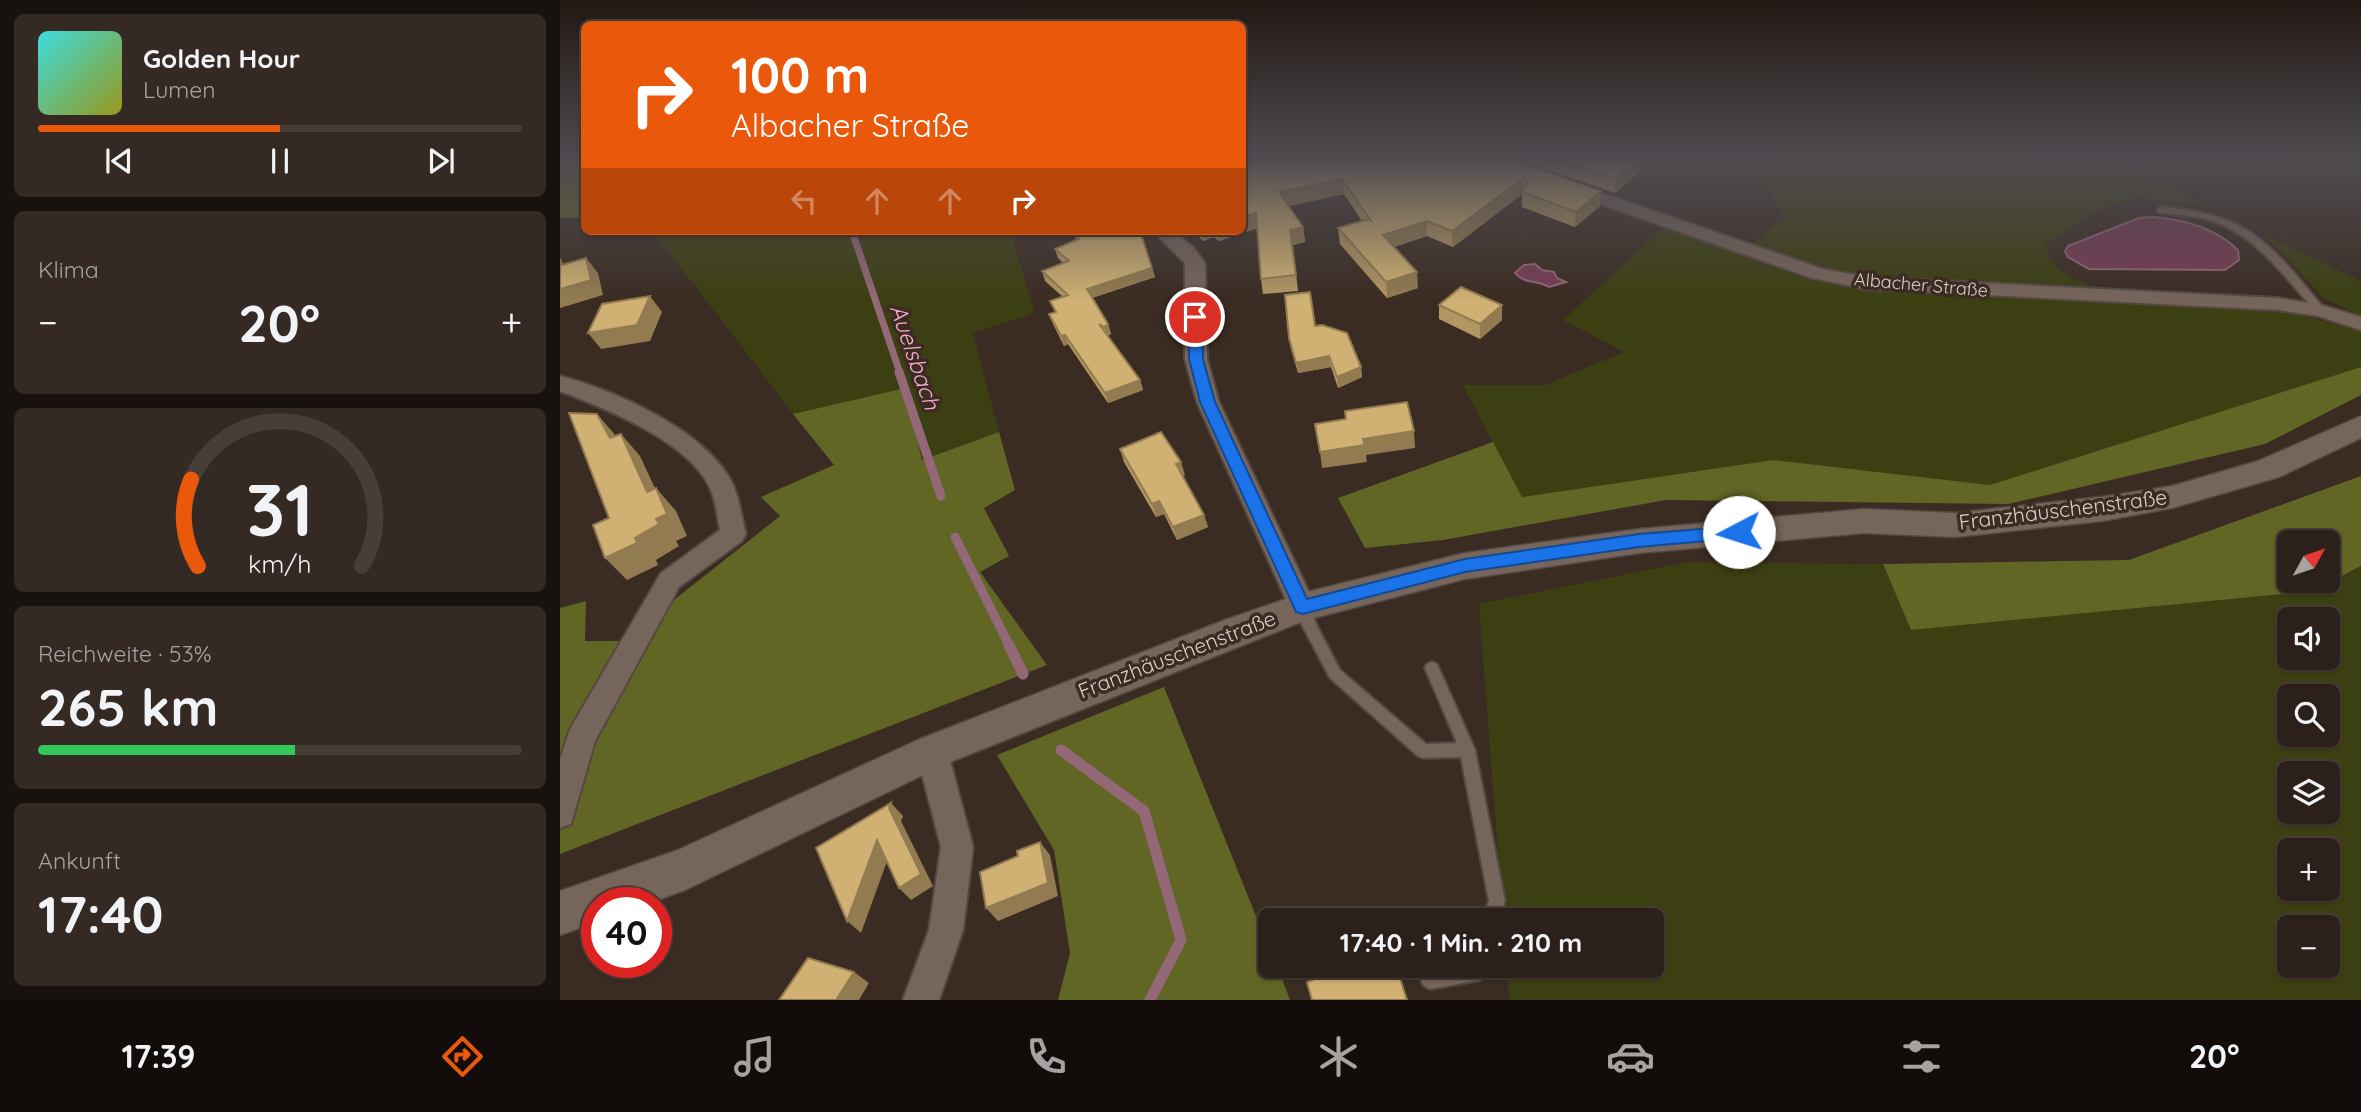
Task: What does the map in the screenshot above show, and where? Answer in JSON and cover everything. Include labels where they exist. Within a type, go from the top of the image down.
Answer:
[{"type":"street","name":"Albacher Straße","points":[[1627,208],[1819,274],[1867,283],[2278,304],[2321,311],[2361,324]]},
{"type":"street","points":[[1167,235],[1186,251],[1195,263],[1196,359],[1208,402],[1303,607]]},
{"type":"street","points":[[560,383],[596,396],[682,441],[720,482],[733,534],[670,580],[581,738],[560,813]]},
{"type":"street","name":"Franzhäuschenstraße","points":[[560,913],[685,869],[934,751],[1225,635],[1303,607],[1465,566],[1639,541],[1864,521],[1955,525],[2102,509],[2161,499],[2268,469],[2361,426]]},
{"type":"street","points":[[921,1000],[946,930],[957,847],[937,774],[934,751]]},
{"type":"lane","points":[[2161,209],[2193,213],[2224,223],[2253,238],[2321,311]]},
{"type":"lane","points":[[1303,607],[1309,625],[1335,674],[1423,751],[1467,750]]},
{"type":"lane","points":[[1432,668],[1467,750],[1497,901],[1495,908]]},
{"type":"lane","points":[[1430,980],[1445,978]]},
{"type":"green space","points":[[560,208],[581,208],[581,217],[560,218]]},
{"type":"green space","points":[[1778,208],[2105,208],[2093,212],[2046,244],[2057,267],[2070,277],[2095,288],[1858,276],[1751,246],[1784,217]]},
{"type":"green space","points":[[1665,227],[1800,276],[1874,291],[2285,311],[2361,331],[2361,367],[1990,485],[1773,460],[1521,497],[1463,385],[1545,385],[1624,352],[1563,320]]},
{"type":"green space","points":[[2264,234],[2361,281],[2361,316],[2324,298]]},
{"type":"green space","points":[[656,235],[1011,235],[1035,313],[973,333],[999,432],[922,460],[904,388],[793,414]]},
{"type":"green space","points":[[2361,367],[2361,395],[2265,444],[2008,504],[1666,500],[1443,540],[1365,548],[1338,498],[1493,442],[1522,497],[1773,460],[1990,485]]},
{"type":"green space","points":[[905,388],[922,460],[999,432],[1015,490],[984,508],[1009,556],[980,572],[1047,665],[560,854],[560,608],[586,601],[585,641],[622,641],[780,516],[761,497],[834,465],[793,414]]},
{"type":"green space","points":[[2361,476],[2361,566],[2340,577],[2340,530],[2277,530],[2277,593],[2292,593],[1911,630],[1883,564],[2129,560]]},
{"type":"green space","points":[[1688,562],[1883,564],[1911,630],[2292,593],[2340,593],[2340,577],[2361,566],[2361,1000],[1509,1000],[1508,978],[1664,978],[1664,908],[1502,908],[1479,604]]},
{"type":"green space","points":[[1164,687],[1258,921],[1258,978],[1282,978],[1290,1000],[1058,1000],[1070,953],[1054,850],[997,755]]},
{"type":"shaded area","points":[[2139,218],[2176,220],[2209,230],[2238,250],[2239,260],[2225,270],[2089,269],[2068,257],[2065,251],[2068,246]]},
{"type":"shaded area","points":[[1535,264],[1542,270],[1554,272],[1557,278],[1566,282],[1549,287],[1522,279],[1515,273],[1524,265]]},
{"type":"building","points":[[1246,208],[1290,208],[1303,227],[1290,230],[1296,275],[1261,279],[1256,213],[1246,216]]},
{"type":"building","points":[[1362,208],[1484,208],[1452,231],[1427,221],[1383,235],[1417,272],[1386,282],[1338,228],[1369,219],[1372,222]]},
{"type":"building","points":[[1564,208],[1581,208],[1576,212]]},
{"type":"building","points":[[1076,235],[1141,235],[1152,268],[1087,289],[1108,324],[1104,327],[1099,324],[1140,380],[1105,393],[1065,335],[1061,336],[1049,314],[1056,312],[1050,301],[1068,295],[1042,271],[1069,261],[1055,249],[1079,239]]},
{"type":"building","points":[[586,258],[591,280],[560,289],[560,259],[562,265]]},
{"type":"building","points":[[1461,287],[1502,305],[1480,324],[1439,305]]},
{"type":"building","points":[[1310,292],[1315,326],[1322,325],[1347,333],[1361,367],[1337,377],[1329,356],[1296,363],[1289,338],[1285,295]]},
{"type":"building","points":[[650,296],[637,325],[588,333],[602,304]]},
{"type":"building","points":[[1407,402],[1414,431],[1363,439],[1365,445],[1320,452],[1315,424],[1346,419],[1345,411]]},
{"type":"building","points":[[569,413],[597,414],[610,438],[621,434],[647,492],[656,488],[667,514],[656,519],[659,524],[635,538],[637,543],[605,558],[593,525],[609,518]]},
{"type":"building","points":[[1161,432],[1181,462],[1176,464],[1204,515],[1173,527],[1159,501],[1152,504],[1120,449]]},
{"type":"building","points":[[891,803],[889,808],[921,874],[899,888],[877,840],[847,921],[816,848]]},
{"type":"building","points":[[1040,842],[1048,883],[986,908],[980,872],[1018,856],[1017,851]]},
{"type":"building","points":[[808,958],[854,972],[836,1000],[779,1000]]},
{"type":"building","points":[[1318,978],[1400,978],[1407,1000],[1312,1000],[1307,982]]},
{"type":"waterway","name":"Auelsbach","points":[[853,235],[900,373]]},
{"type":"waterway","name":"Auelsbach","points":[[899,372],[941,496]]},
{"type":"waterway","name":"Auelsbach","points":[[955,537],[1009,645]]},
{"type":"waterway","name":"Auelsbach","points":[[1009,645],[1023,674]]},
{"type":"waterway","name":"Auelsbach","points":[[1061,750],[1144,811],[1181,940],[1150,1000]]},
{"type":"route","points":[[1195,317],[1196,359],[1208,402],[1303,607],[1465,566],[1639,541],[1739,532]]}]
